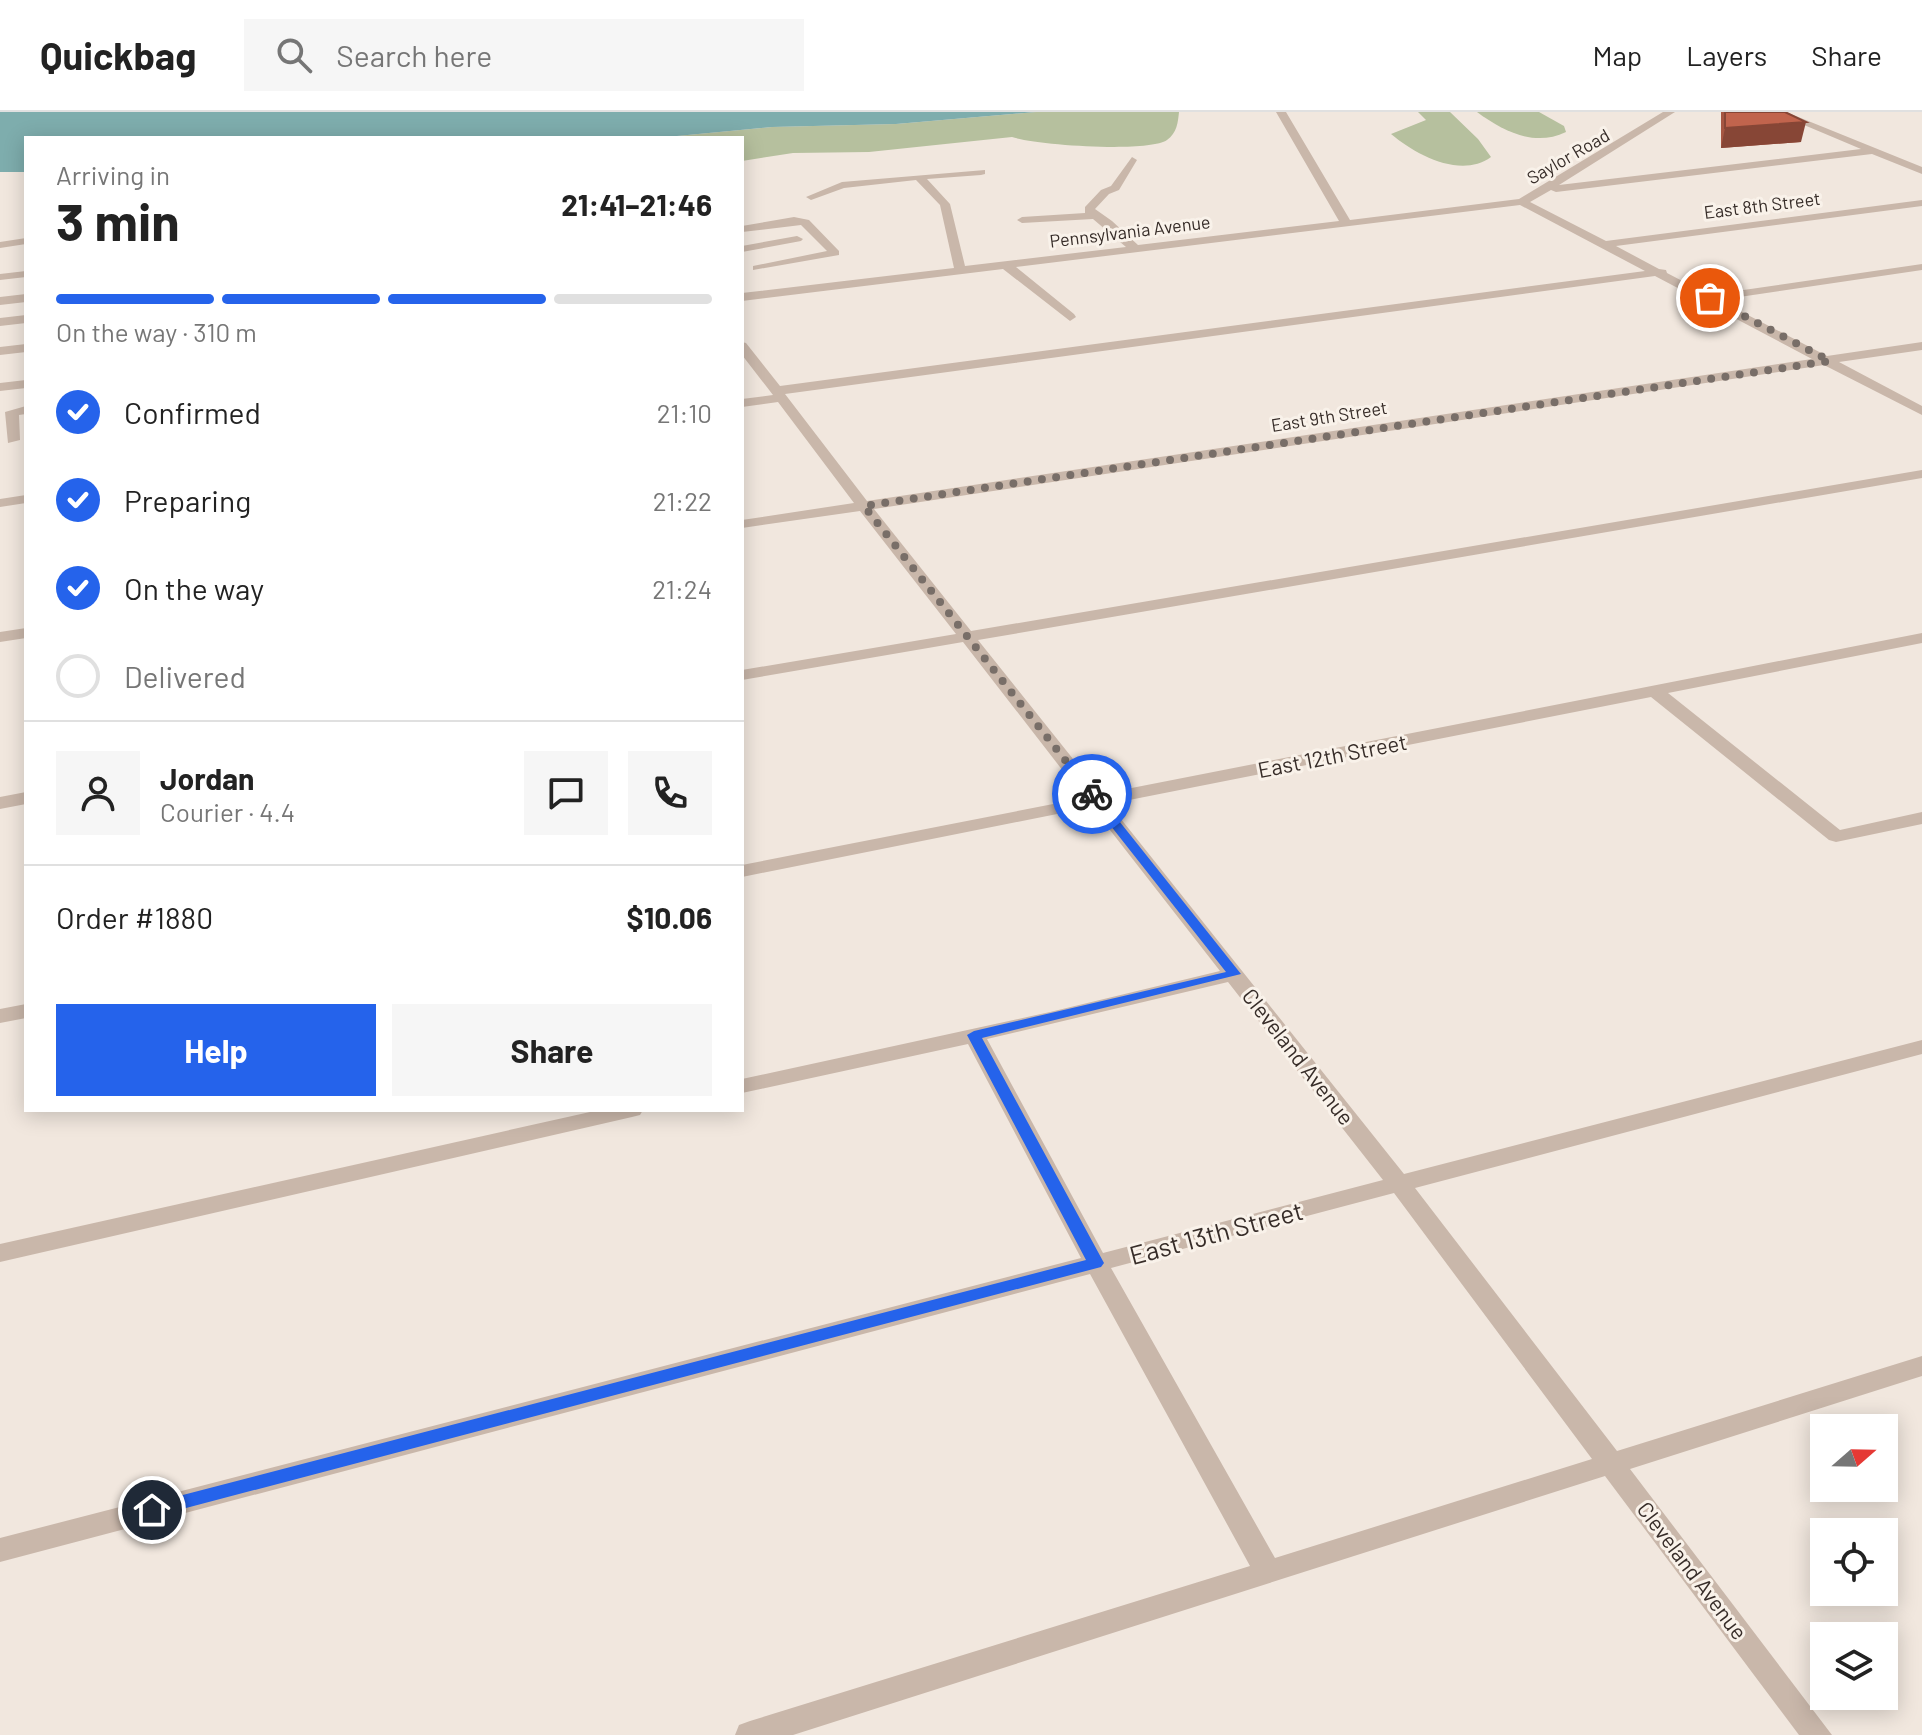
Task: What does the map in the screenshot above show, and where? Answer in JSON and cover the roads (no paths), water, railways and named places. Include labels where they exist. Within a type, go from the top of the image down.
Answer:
[{"type":"street","points":[[1281,112],[1346,223]]},
{"type":"street","name":"Saylor Road","points":[[1522,202],[1670,112]]},
{"type":"street","points":[[1778,112],[1922,171]]},
{"type":"street","points":[[1544,190],[1873,151]]},
{"type":"street","points":[[1132,160],[1115,188],[1105,192],[1089,209],[1135,249]]},
{"type":"street","points":[[811,197],[842,185],[981,172]]},
{"type":"street","points":[[919,177],[945,204],[960,270]]},
{"type":"street","points":[[1522,202],[1662,272],[1922,411]]},
{"type":"street","name":"Pennsylvania Avenue","points":[[744,297],[1522,202]]},
{"type":"street","name":"East 8th Street","points":[[1608,244],[1922,203]]},
{"type":"street","points":[[1022,220],[1095,216]]},
{"type":"street","points":[[744,229],[794,220],[805,222],[835,253],[757,268]]},
{"type":"street","points":[[744,249],[797,239]]},
{"type":"street","points":[[0,245],[24,241]]},
{"type":"street","points":[[744,262],[779,283],[785,291]]},
{"type":"street","points":[[1006,265],[1070,317]]},
{"type":"street","points":[[1710,298],[1922,267]]},
{"type":"street","points":[[744,402],[778,394],[1662,272]]},
{"type":"street","points":[[0,277],[24,274]]},
{"type":"street","points":[[0,301],[24,298]]},
{"type":"street","points":[[0,322],[24,319]]},
{"type":"street","name":"East 9th Street","points":[[744,524],[1922,346]]},
{"type":"street","points":[[0,351],[24,348]]},
{"type":"street","name":"Cleveland Avenue","points":[[744,349],[864,506],[1399,1184],[1817,1735]]},
{"type":"street","points":[[0,387],[24,384]]},
{"type":"street","points":[[13,440],[12,412],[24,410]]},
{"type":"street","points":[[744,675],[1922,474]]},
{"type":"street","points":[[0,503],[24,499]]},
{"type":"street","points":[[0,637],[24,633]]},
{"type":"street","name":"East 12th Street","points":[[744,871],[1922,638]]},
{"type":"street","points":[[1655,691],[1836,836],[1922,818]]},
{"type":"street","points":[[0,803],[24,798]]},
{"type":"street","points":[[744,1086],[1234,974]]},
{"type":"street","points":[[0,1016],[24,1011]]},
{"type":"street","points":[[974,1035],[1096,1263],[1269,1573]]},
{"type":"street","name":"East 13th Street","points":[[0,1550],[1922,1047]]},
{"type":"street","points":[[0,1253],[623,1112]]},
{"type":"street","points":[[750,1735],[1922,1366]]},
{"type":"water","points":[[0,112],[1036,112],[896,124],[772,127],[677,136],[24,136],[24,172],[0,172]]}]
